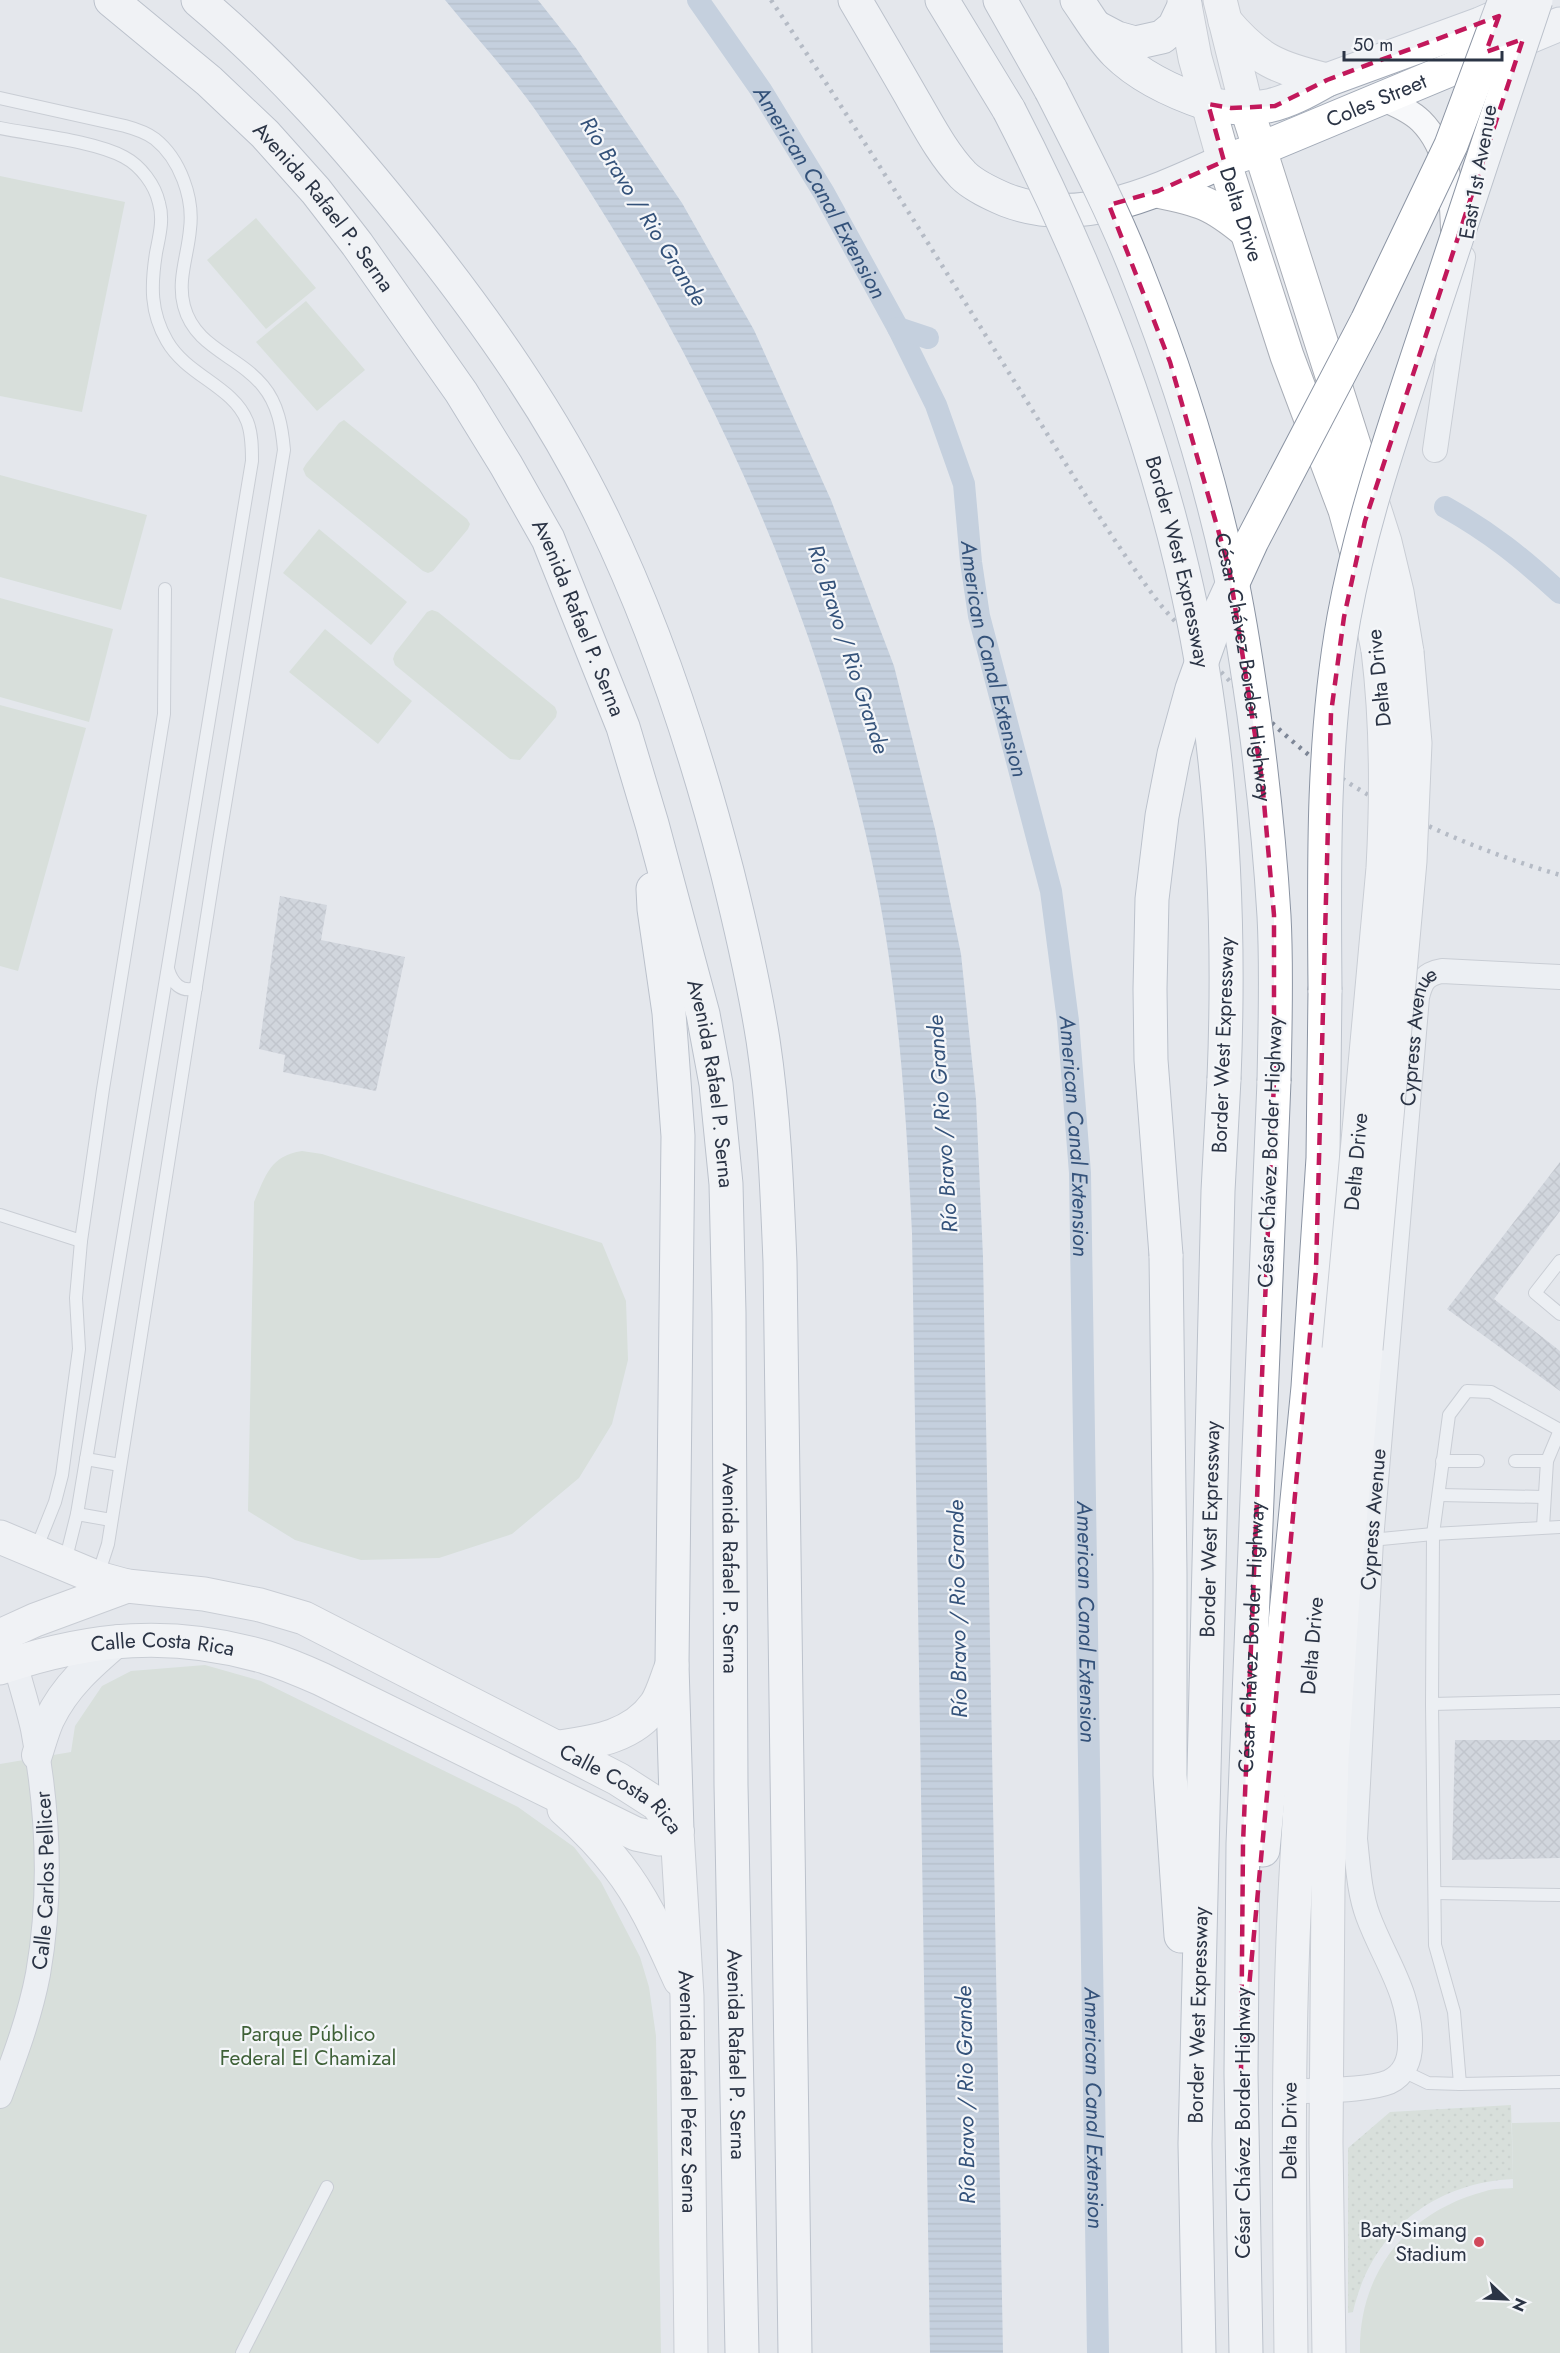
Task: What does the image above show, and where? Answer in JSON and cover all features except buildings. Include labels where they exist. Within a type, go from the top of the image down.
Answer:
[{"type":"main road","name":"Avenida Rafael P. Serna","points":[[111,0],[208,81],[265,134],[316,191],[357,244],[461,392],[506,465],[548,539],[623,727],[652,824],[703,1014],[716,1084],[726,1184],[732,1809],[742,2353]]},
{"type":"main road","points":[[198,0],[247,43],[303,98],[358,158],[444,267],[492,333],[553,427],[602,518],[644,613],[680,710],[714,819],[743,934],[763,1041],[775,1156],[780,1262],[795,2353]]},
{"type":"main road","name":"Coles Street","points":[[855,0],[941,147],[964,176],[994,195],[1022,206],[1063,212],[1094,210],[1158,191],[1224,161],[1260,149],[1381,98],[1489,23],[1528,0]]},
{"type":"main road","name":"Border West Expressway","points":[[942,0],[1009,110],[1046,181],[1092,286],[1127,378],[1155,464],[1182,568],[1207,700],[1218,786],[1225,876],[1228,990],[1218,1191],[1195,2144]]},
{"type":"main road","name":"César Chávez Border Highway","points":[[1000,0],[1051,90],[1103,192],[1139,276],[1170,362],[1205,474],[1229,568],[1245,651],[1262,780],[1274,915],[1276,998],[1243,1844],[1241,2073],[1246,2353]]},
{"type":"main road","points":[[1241,2073],[1308,1387],[1323,1158],[1326,794],[1331,713],[1344,617],[1365,521],[1528,0]]},
{"type":"main road","points":[[1199,2353],[1195,2144],[1170,1775],[1166,1255],[1150,1060],[1152,899],[1162,816],[1174,754],[1192,688],[1220,612],[1252,542],[1367,321],[1451,145],[1528,0]]},
{"type":"main road","points":[[1086,13],[1117,38],[1135,43],[1162,37],[1174,27],[1185,2]]},
{"type":"main road","name":"Delta Drive","points":[[1185,2],[1195,58],[1224,161],[1287,356],[1345,510],[1363,575],[1392,651],[1414,743],[1410,861],[1353,1349],[1305,1719],[1296,1860],[1289,2092],[1292,2353]]},
{"type":"main road","points":[[1222,10],[1253,51],[1273,63],[1300,74],[1327,80]]},
{"type":"main road","name":"Delta Drive","points":[[1222,10],[1247,109],[1385,542],[1397,592],[1392,651]]},
{"type":"main road","name":"Coles Street","points":[[1086,13],[1115,52],[1162,85],[1208,104],[1247,109],[1275,106],[1327,80],[1489,23],[1553,30]]},
{"type":"main road","points":[[1158,191],[1198,199],[1220,210],[1246,231]]},
{"type":"main road","name":"Avenida Rafael Pérez Serna","points":[[652,824],[654,909],[669,1012],[678,1136],[672,1665],[677,1831],[687,1996],[692,2353]]},
{"type":"main road","name":"Delta Drive","points":[[1329,2353],[1328,1887],[1332,1757],[1343,1596],[1353,1349]]},
{"type":"main road","points":[[0,1537],[64,1565],[112,1582]]},
{"type":"main road","name":"Calle Costa Rica","points":[[112,1582],[204,1594],[260,1605],[304,1618],[559,1747],[618,1779],[657,1804],[677,1831],[660,1839],[636,1834],[321,1679],[267,1658],[224,1646],[167,1639],[119,1640],[87,1644],[4,1645],[35,1620],[112,1582]]},
{"type":"main road","points":[[559,1747],[604,1740],[627,1730],[657,1703],[672,1665]]},
{"type":"main road","points":[[538,1785],[585,1828],[619,1867],[645,1908],[687,1996]]},
{"type":"street","name":"East 1st Avenue","points":[[1435,450],[1446,381],[1455,299],[1494,81],[1489,23]]},
{"type":"street","name":"East 1st Avenue","points":[[1381,98],[1406,110],[1421,121],[1434,139],[1448,172],[1452,198],[1455,299]]},
{"type":"street","name":"Cypress Avenue","points":[[1403,2071],[1410,2056],[1411,2024],[1405,1999],[1367,1915],[1359,1878],[1355,1839],[1371,1540],[1416,1009],[1421,982],[1429,974],[1442,971],[1560,977]]},
{"type":"street","points":[[37,1755],[49,1720],[61,1699],[84,1669],[119,1640]]},
{"type":"street","name":"Calle Carlos Pellicer","points":[[0,2096],[23,2034],[38,1974],[43,1924],[46,1837],[32,1726],[4,1645]]},
{"type":"street","points":[[1289,2092],[1355,2088],[1390,2082],[1403,2071]]},
{"type":"lane","points":[[0,98],[144,132],[156,140],[169,155],[182,176],[191,208],[181,286],[184,307],[201,338],[251,374],[263,386],[282,424],[284,450],[195,988],[111,1520],[108,1544],[112,1582]]},
{"type":"lane","points":[[0,128],[97,147],[126,158],[138,167],[152,184],[159,203],[161,221],[152,281],[153,304],[158,323],[179,358],[239,405],[248,422],[252,461],[77,1514],[64,1565]]},
{"type":"lane","points":[[35,1553],[55,1502],[62,1475],[79,1349],[76,1298],[81,1241],[103,1089],[164,714],[165,589]]},
{"type":"lane","points":[[168,968],[172,979],[179,987],[195,988]]},
{"type":"lane","points":[[0,1215],[81,1241]]},
{"type":"lane","points":[[1560,1261],[1535,1293],[1560,1314]]},
{"type":"lane","points":[[1460,2084],[1454,2012],[1435,1945],[1432,1704],[1433,1534],[1449,1415],[1467,1391],[1491,1392],[1560,1430],[1547,1461],[1543,1527]]},
{"type":"lane","points":[[86,1459],[120,1464]]},
{"type":"lane","points":[[1442,1461],[1478,1461]]},
{"type":"lane","points":[[1515,1461],[1547,1461]]},
{"type":"lane","points":[[1439,1495],[1544,1497]]},
{"type":"lane","points":[[77,1514],[111,1520]]},
{"type":"lane","points":[[1371,1540],[1560,1527]]},
{"type":"lane","points":[[1432,1704],[1560,1701]]},
{"type":"lane","points":[[1435,1893],[1560,1894]]},
{"type":"lane","points":[[1403,2071],[1428,2083],[1560,2082]]},
{"type":"lane","points":[[242,2353],[327,2187]]},
{"type":"highlighted area","points":[[1499,16],[1486,52],[1523,39],[1365,521],[1344,617],[1331,713],[1316,1270],[1241,2073],[1243,1844],[1274,1081],[1274,915],[1262,780],[1229,568],[1170,362],[1109,205],[1158,191],[1224,161],[1208,104],[1231,108],[1275,106],[1327,80]]},
{"type":"green space","points":[[0,176],[125,202],[82,412],[0,396]]},
{"type":"green space","points":[[256,218],[316,288],[266,329],[207,260]]},
{"type":"green space","points":[[306,301],[365,370],[317,411],[256,342]]},
{"type":"green space","points":[[344,420],[467,519],[470,524],[433,571],[428,573],[423,571],[306,476],[303,469],[306,464],[339,423]]},
{"type":"green space","points":[[0,475],[147,515],[121,610],[0,577]]},
{"type":"green space","points":[[319,529],[407,602],[371,645],[283,573]]},
{"type":"green space","points":[[0,598],[113,629],[89,722],[0,697]]},
{"type":"green space","points":[[432,610],[438,612],[555,707],[556,717],[520,760],[510,759],[395,665],[393,659],[395,653],[427,612]]},
{"type":"green space","points":[[325,629],[412,701],[378,744],[289,672]]},
{"type":"green space","points":[[0,705],[86,728],[18,971],[0,966]]},
{"type":"green space","points":[[302,1151],[322,1154],[602,1243],[626,1301],[628,1360],[612,1424],[579,1478],[512,1534],[439,1558],[361,1560],[295,1540],[248,1511],[254,1202],[270,1168],[283,1157]]},
{"type":"green space","name":"Parque Público Federal El Chamizal","points":[[205,1665],[261,1681],[518,1807],[574,1847],[601,1882],[640,1957],[649,1987],[656,2036],[661,2353],[0,2353],[0,1764],[71,1752],[75,1726],[102,1686],[131,1671]]},
{"type":"green space","points":[[1511,2105],[1513,2179],[1456,2190],[1409,2217],[1390,2236],[1374,2258],[1353,2312],[1348,2313],[1348,2148],[1390,2112]]},
{"type":"green space","name":"Baty-Simang Stadium","points":[[1560,2122],[1560,2353],[1360,2353],[1362,2324],[1368,2296],[1378,2271],[1393,2249],[1411,2230],[1433,2213],[1458,2200],[1489,2190],[1513,2188],[1512,2123]]},
{"type":"water","name":"Río Bravo / Rio Grande","points":[[445,0],[538,0],[576,48],[682,203],[754,330],[831,500],[894,666],[935,829],[961,954],[976,1099],[983,1257],[1003,2353],[930,2353],[912,1233],[904,1091],[894,997],[871,857],[846,758],[817,661],[782,566],[743,473],[699,382],[651,293],[599,206],[543,121]]},
{"type":"waterway","name":"American Canal Extension","points":[[698,0],[761,90],[824,193],[898,328],[936,405],[964,484],[971,562],[979,616],[1051,891],[1068,1021],[1080,1173],[1098,2353]]},
{"type":"waterway","points":[[898,328],[928,338]]},
{"type":"waterway","points":[[1445,507],[1505,546],[1560,593]]},
{"type":"railway","points":[[771,0],[895,191],[1101,520],[1156,599],[1223,674],[1264,716],[1309,755],[1366,793],[1397,811],[1462,841],[1560,875]]},
{"type":"place","name":"Baty-Simang Stadium","points":[[1479,2242]]}]
